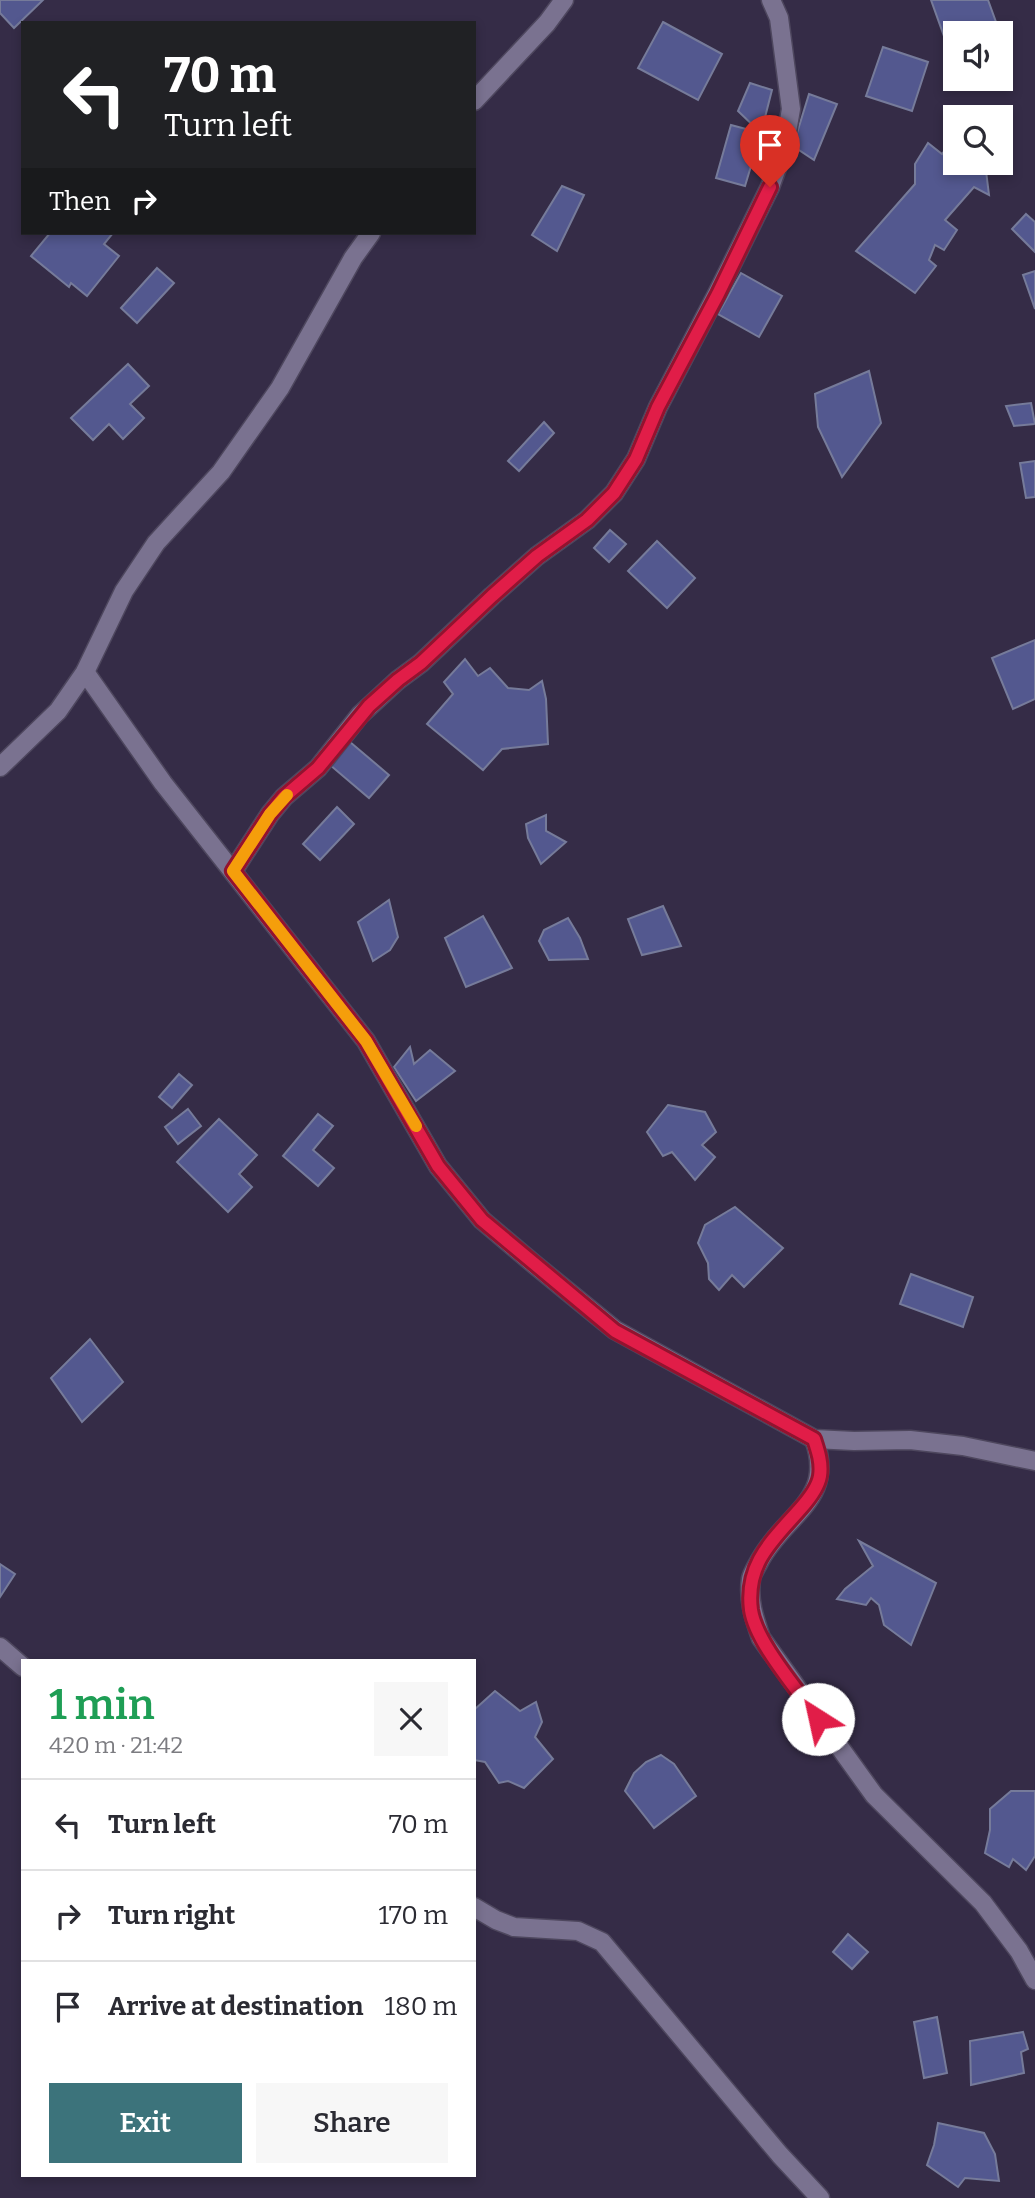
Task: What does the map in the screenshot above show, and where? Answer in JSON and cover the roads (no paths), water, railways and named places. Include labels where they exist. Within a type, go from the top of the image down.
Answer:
[{"type":"street","points":[[476,99],[547,23],[564,0]]},
{"type":"street","points":[[233,871],[270,814],[284,797],[324,762],[360,715],[421,663],[528,564],[587,520],[614,493],[636,459],[658,407],[718,294],[770,187],[784,149],[791,109],[779,18],[771,0]]},
{"type":"street","points":[[0,767],[58,711],[85,672],[124,591],[156,543],[221,472],[280,388],[353,258],[370,235]]},
{"type":"street","points":[[85,672],[163,783],[366,1041],[438,1166],[482,1220],[615,1331],[814,1439],[910,1440],[964,1446],[1035,1461]]},
{"type":"street","points":[[814,1439],[820,1456],[820,1477],[812,1496],[769,1544],[751,1577],[751,1611],[761,1638],[874,1795],[983,1903],[1019,1951],[1035,1980]]},
{"type":"street","points":[[0,1647],[21,1665]]},
{"type":"street","points":[[476,1908],[514,1927],[578,1931],[602,1942],[780,2155],[820,2198]]}]
